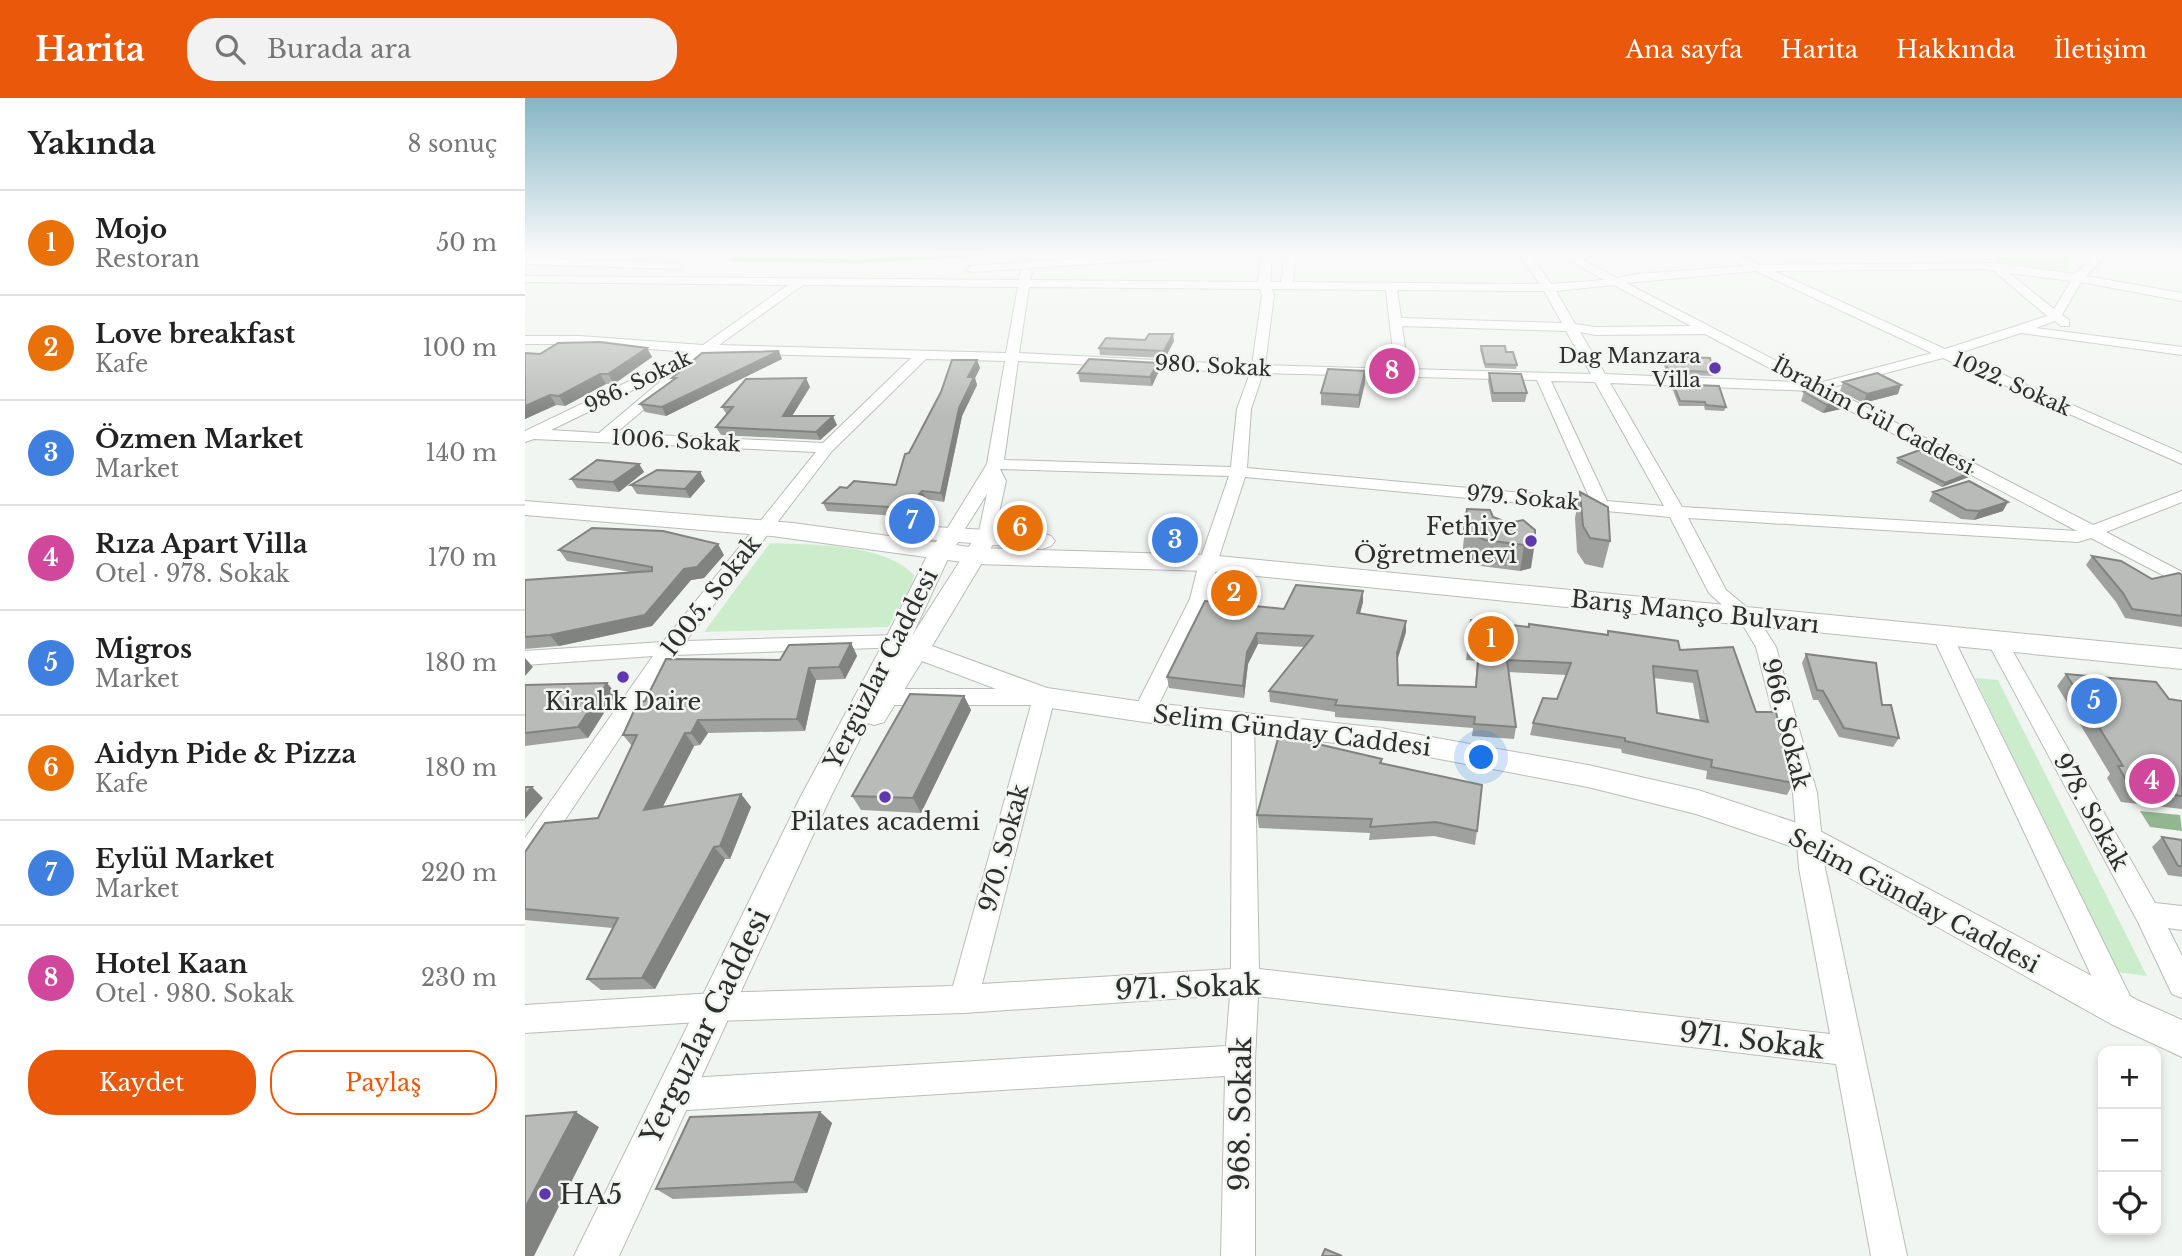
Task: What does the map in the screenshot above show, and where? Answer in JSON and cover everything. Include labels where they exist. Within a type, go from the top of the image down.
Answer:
[{"type":"main road","name":"Barış Manço Bulvarı","points":[[525,508],[1208,563],[2182,659]]},
{"type":"street","name":"986. Sokak","points":[[527,435],[706,349],[763,308]]},
{"type":"street","name":"Yergüzlar Caddesi","points":[[908,646],[947,543],[993,467],[1019,308]]},
{"type":"street","points":[[1144,712],[1200,599],[1208,563],[1239,472],[1244,409],[1258,369],[1266,308]]},
{"type":"street","points":[[1394,308],[1402,373]]},
{"type":"street","name":"966. Sokak","points":[[1560,308],[1676,512],[1718,593],[1748,618],[1766,648],[1805,793],[1807,839],[1889,1256]]},
{"type":"street","name":"İbrahim Gül Caddesi","points":[[1669,308],[2182,579]]},
{"type":"street","name":"1022. Sokak","points":[[1844,308],[2182,460]]},
{"type":"street","points":[[2044,308],[2090,339]]},
{"type":"street","points":[[1818,387],[1944,354],[2022,330],[2055,317],[2060,308]]},
{"type":"street","points":[[1396,322],[1571,327],[1595,331],[1710,330]]},
{"type":"street","points":[[2022,330],[2182,351]]},
{"type":"street","name":"980. Sokak","points":[[525,340],[580,340],[706,349],[1010,357],[1258,369],[1542,376],[1818,387]]},
{"type":"street","points":[[602,438],[706,349]]},
{"type":"street","name":"1005. Sokak","points":[[525,858],[669,648],[769,529],[827,448],[922,355]]},
{"type":"street","points":[[1542,376],[1601,505]]},
{"type":"street","name":"1006. Sokak","points":[[527,435],[827,448]]},
{"type":"street","points":[[525,658],[669,648],[908,646],[982,546],[998,481],[993,467]]},
{"type":"street","name":"979. Sokak","points":[[993,467],[1239,472],[1676,512],[2078,537],[2182,496]]},
{"type":"street","points":[[1942,635],[2124,1012]]},
{"type":"street","name":"978. Sokak","points":[[1997,641],[2147,914],[2182,985]]},
{"type":"street","name":"Yerguzlar Caddesi","points":[[596,1256],[816,796],[908,646]]},
{"type":"street","name":"Selim Günday Caddesi","points":[[908,646],[1044,697],[1144,712],[1381,738],[1588,776],[1698,802],[1807,839],[2124,1012],[2182,1040]]},
{"type":"street","points":[[877,697],[1044,697]]},
{"type":"street","name":"970. Sokak","points":[[964,999],[1044,697]]},
{"type":"street","name":"968. Sokak","points":[[1238,1256],[1240,1060],[1245,981],[1244,721]]},
{"type":"street","points":[[2147,914],[2182,918]]},
{"type":"street","name":"971. Sokak","points":[[525,1018],[714,1007],[964,999],[1245,981],[1849,1051]]},
{"type":"street","points":[[672,1095],[1240,1060]]},
{"type":"shaded area","points":[[770,543],[866,551],[901,565],[914,575],[911,587],[888,627],[704,632]]},
{"type":"shaded area","points":[[1975,678],[1998,680],[2147,976],[2116,972]]},
{"type":"shaded area","points":[[2140,811],[2180,815],[2182,831],[2150,827]]},
{"type":"building","points":[[1149,334],[1173,334],[1164,351],[1099,348],[1106,338],[1145,340]]},
{"type":"building","points":[[600,342],[647,348],[608,374],[600,374],[559,396],[550,395],[525,406],[525,353],[540,354],[558,343]]},
{"type":"building","points":[[1481,346],[1505,346],[1506,352],[1513,352],[1517,365],[1485,364]]},
{"type":"building","points":[[779,351],[662,407],[640,404],[676,378],[672,378],[702,353]]},
{"type":"building","points":[[1663,356],[1710,358],[1714,372],[1668,370]]},
{"type":"building","points":[[1089,359],[1158,363],[1150,377],[1078,373]]},
{"type":"building","points":[[952,360],[977,360],[968,377],[974,377],[959,408],[941,493],[922,491],[906,508],[823,503],[840,487],[847,488],[854,481],[896,485],[905,454],[909,453],[941,392]]},
{"type":"building","points":[[1328,369],[1365,371],[1359,395],[1321,393]]},
{"type":"building","points":[[1489,373],[1521,374],[1527,393],[1493,393]]},
{"type":"building","points":[[1877,373],[1901,385],[1867,394],[1843,382]]},
{"type":"building","points":[[806,378],[783,416],[833,416],[816,432],[716,427],[733,407],[722,407],[746,379]]},
{"type":"building","points":[[1673,384],[1719,386],[1726,407],[1706,405],[1705,402],[1680,401]]},
{"type":"building","points":[[1821,388],[1844,400],[1827,405],[1804,392]]},
{"type":"building","points":[[1925,448],[1972,472],[1945,483],[1898,458]]},
{"type":"building","points":[[597,460],[639,464],[613,482],[571,479]]},
{"type":"building","points":[[657,470],[700,472],[685,489],[631,485]]},
{"type":"building","points":[[1969,481],[2008,502],[1979,511],[1966,510],[1933,492]]},
{"type":"building","points":[[1580,492],[1608,507],[1610,541],[1590,538],[1583,526]]},
{"type":"building","points":[[1467,509],[1490,510],[1493,517],[1509,523],[1523,520],[1535,530],[1535,542],[1524,545],[1485,540],[1464,531]]},
{"type":"building","points":[[592,528],[663,531],[718,544],[697,567],[684,569],[645,615],[550,635],[525,637],[525,580],[652,571],[652,567],[559,550]]},
{"type":"building","points":[[2092,556],[2121,561],[2152,579],[2179,573],[2182,575],[2182,616],[2132,609],[2123,593]]},
{"type":"building","points":[[1296,585],[1363,591],[1357,613],[1406,621],[1397,653],[1398,685],[1476,687],[1479,650],[1467,648],[1471,620],[1529,627],[1529,624],[1608,635],[1608,631],[1678,641],[1680,650],[1733,647],[1756,712],[1776,712],[1793,783],[1711,767],[1712,760],[1625,741],[1625,738],[1533,723],[1543,698],[1557,699],[1571,663],[1507,660],[1516,727],[1474,724],[1475,717],[1335,705],[1337,700],[1269,691],[1313,636],[1257,633],[1247,652],[1243,686],[1167,677],[1205,601],[1284,609]],"holes":[[[1653,666],[1697,671],[1708,722],[1657,713]]]},
{"type":"building","points":[[851,643],[839,667],[809,668],[797,719],[698,720],[691,733],[685,733],[644,810],[741,794],[720,846],[714,847],[642,978],[587,979],[618,918],[525,909],[525,852],[545,823],[598,818],[637,735],[623,735],[638,702],[645,701],[666,659],[780,660],[789,645]]},
{"type":"building","points":[[1806,654],[1876,663],[1882,705],[1891,705],[1899,738],[1844,728],[1823,691],[1817,690]]},
{"type":"building","points":[[2066,674],[2156,682],[2169,699],[2182,701],[2182,796],[2132,790],[2118,766],[2123,766]]},
{"type":"building","points":[[607,683],[578,727],[525,733],[525,685]]},
{"type":"building","points":[[910,694],[964,696],[913,798],[852,796]]},
{"type":"building","points":[[1279,735],[1382,759],[1380,763],[1482,785],[1477,831],[1436,822],[1370,827],[1372,819],[1257,815]]},
{"type":"building","points":[[2162,837],[2182,840],[2182,866],[2178,866]]},
{"type":"building","points":[[576,1112],[525,1208],[525,1116]]},
{"type":"building","points":[[820,1112],[794,1182],[656,1189],[690,1117]]},
{"type":"building","points":[[1325,1249],[1342,1256],[1322,1256]]},
{"type":"place","name":"Dag Manzara Villa","points":[[1715,368]]},
{"type":"place","name":"Hotel Kaan","points":[[1392,371]]},
{"type":"place","name":"Eylül Market","points":[[912,521]]},
{"type":"place","name":"Aidyn Pide & Pizza","points":[[1020,528]]},
{"type":"place","name":"Özmen Market","points":[[1175,540]]},
{"type":"place","name":"Fethiye Öğretmenevi","points":[[1531,541]]},
{"type":"place","name":"Love breakfast","points":[[1234,593]]},
{"type":"place","name":"Mojo","points":[[1491,639]]},
{"type":"place","name":"Kiralık Daire","points":[[623,677]]},
{"type":"place","name":"Migros","points":[[2094,701]]},
{"type":"place","name":"Rıza Apart Villa","points":[[2152,781]]},
{"type":"place","name":"Pilates academi","points":[[885,797]]},
{"type":"place","name":"HA5","points":[[545,1194]]}]
